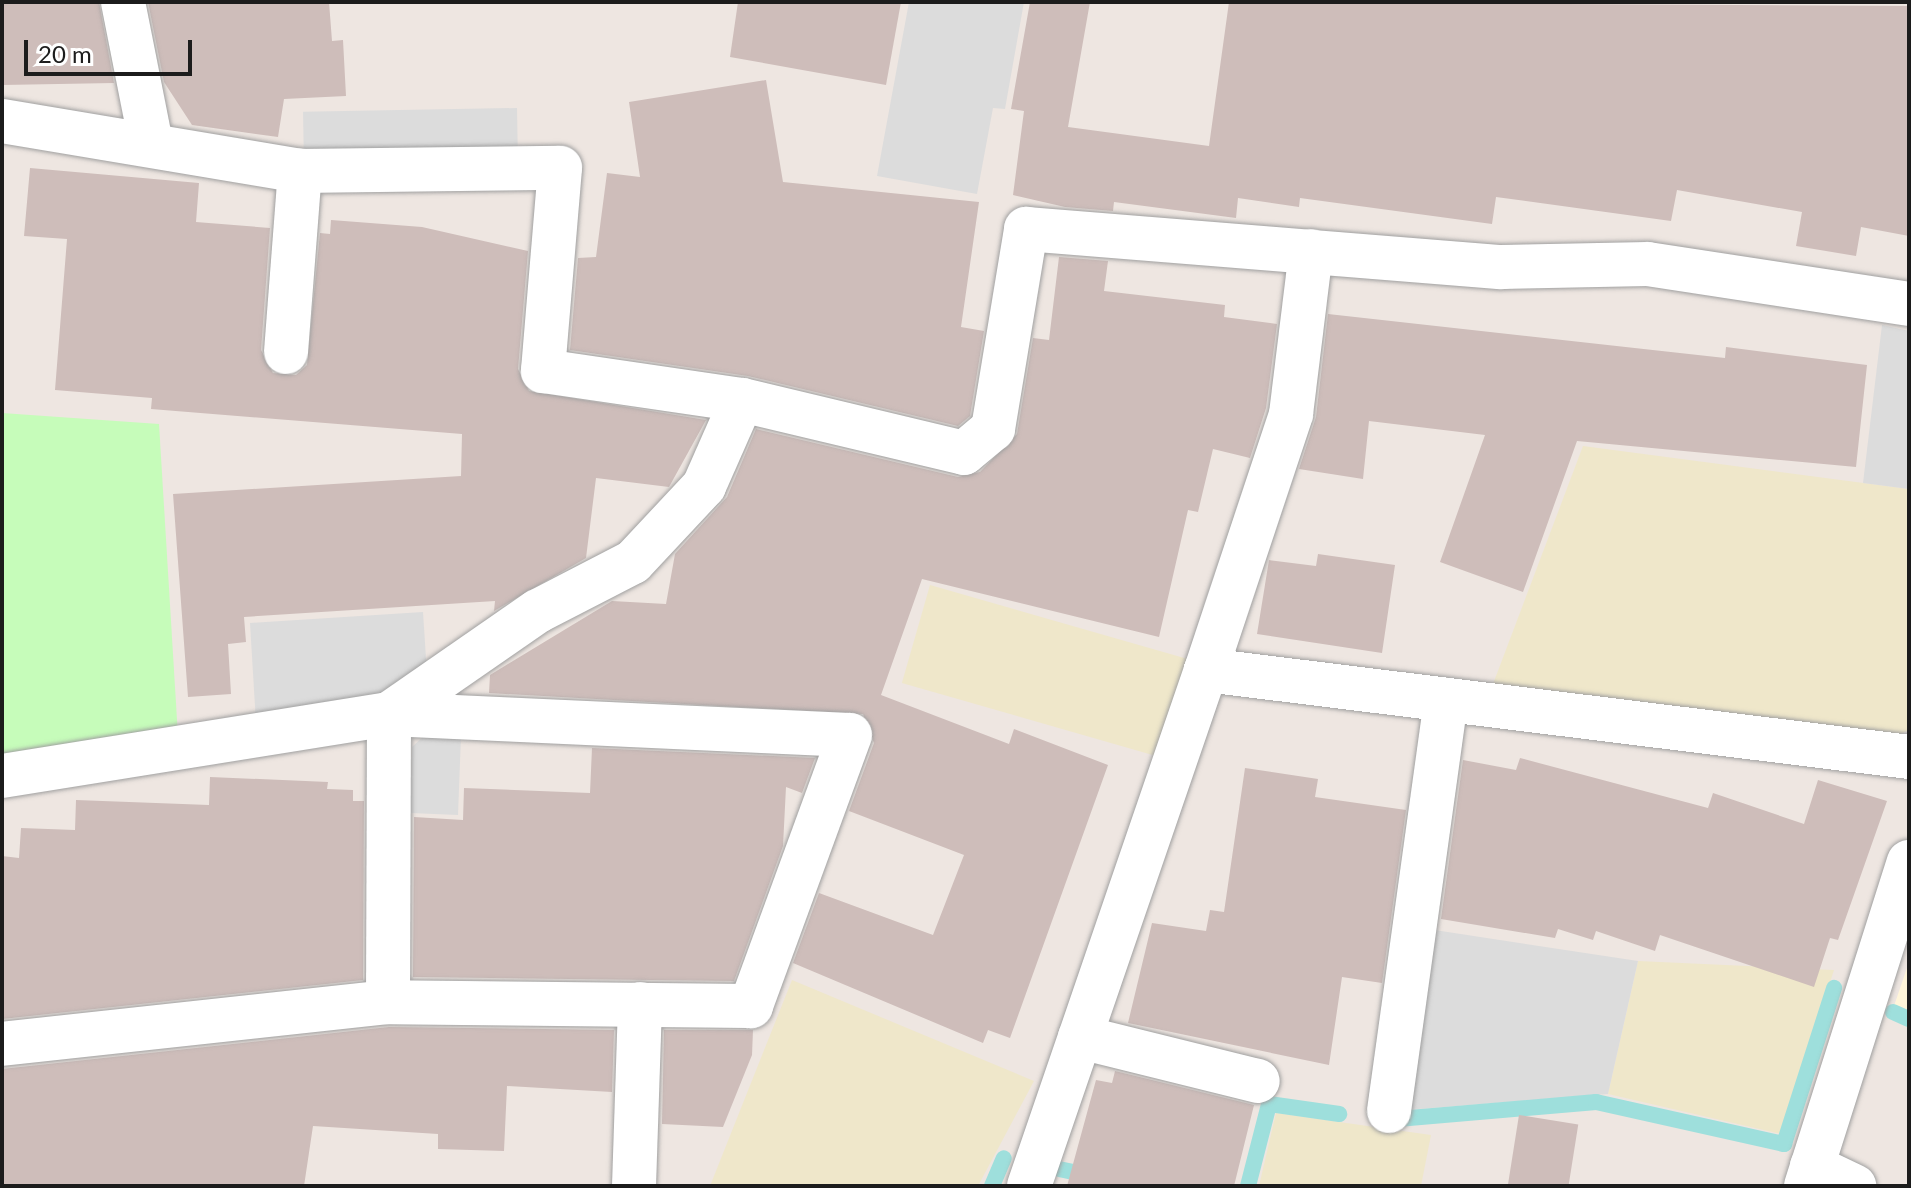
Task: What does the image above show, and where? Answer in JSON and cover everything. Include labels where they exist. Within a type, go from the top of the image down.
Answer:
[{"type":"street","points":[[123,2],[151,143]]},
{"type":"street","points":[[2,121],[151,143],[300,171],[560,168],[543,371],[742,400],[964,453],[993,429],[1026,229],[1501,267],[1648,264],[1909,304]]},
{"type":"street","points":[[286,352],[300,171]]},
{"type":"street","points":[[1029,1186],[1291,414],[1311,251]]},
{"type":"street","points":[[389,714],[538,611],[633,562],[704,486],[742,400]]},
{"type":"street","points":[[1206,670],[1909,757]]},
{"type":"street","points":[[1389,1111],[1446,700]]},
{"type":"street","points":[[388,1002],[389,714]]},
{"type":"street","points":[[2,776],[389,714],[850,735],[751,1006],[388,1002],[2,1044]]},
{"type":"street","points":[[1854,1186],[1809,1176],[1909,862]]},
{"type":"street","points":[[634,1186],[640,1004]]},
{"type":"street","points":[[1080,1037],[1258,1081]]},
{"type":"shaded area","points":[[909,2],[1024,2],[1005,109],[993,108],[977,194],[877,176]]},
{"type":"shaded area","points":[[517,108],[518,151],[304,155],[303,112]]},
{"type":"shaded area","points":[[1882,325],[1909,331],[1909,489],[1863,483]]},
{"type":"shaded area","points":[[1583,446],[1909,489],[1909,730],[1898,735],[1493,684]]},
{"type":"shaded area","points":[[930,585],[1189,659],[1160,757],[902,683]]},
{"type":"shaded area","points":[[423,612],[427,674],[384,703],[256,723],[250,623]]},
{"type":"shaded area","points":[[426,734],[461,736],[458,815],[410,813],[412,747]]},
{"type":"shaded area","points":[[1428,929],[1638,961],[1608,1094],[1406,1110]]},
{"type":"shaded area","points":[[1638,961],[1834,970],[1781,1134],[1608,1094]]},
{"type":"shaded area","points":[[1909,962],[1909,1012],[1894,1006]]},
{"type":"shaded area","points":[[792,980],[1034,1081],[978,1186],[710,1186]]},
{"type":"shaded area","points":[[1276,1113],[1431,1135],[1421,1186],[1259,1186]]},
{"type":"green space","points":[[2,413],[159,424],[178,736],[2,759]]},
{"type":"building","points":[[2,2],[99,2],[114,83],[2,85]]},
{"type":"building","points":[[148,2],[329,2],[332,41],[343,40],[346,96],[284,99],[278,137],[192,125],[164,82]]},
{"type":"building","points":[[738,2],[901,2],[886,85],[730,57]]},
{"type":"building","points":[[1030,2],[1090,2],[1068,127],[1209,146],[1229,2],[1909,6],[1909,236],[1861,227],[1856,256],[1796,246],[1802,212],[1677,190],[1671,221],[1496,197],[1492,224],[1300,198],[1299,207],[1238,198],[1236,218],[1114,202],[1113,211],[1065,207],[1013,195],[1024,111],[1011,109]]},
{"type":"building","points":[[766,80],[783,182],[979,202],[961,327],[984,331],[970,416],[958,426],[748,376],[570,350],[578,258],[596,257],[607,173],[640,177],[629,102]]},
{"type":"building","points":[[30,168],[199,183],[196,222],[270,228],[261,350],[273,373],[296,375],[307,365],[320,233],[330,234],[331,220],[422,227],[528,251],[518,369],[529,391],[706,420],[669,487],[596,478],[586,558],[494,611],[495,601],[244,617],[246,642],[228,644],[231,694],[188,697],[173,494],[461,476],[462,434],[151,409],[152,398],[55,390],[67,239],[24,236]]},
{"type":"building","points":[[1059,257],[1108,261],[1104,291],[1225,305],[1224,317],[1277,324],[1266,408],[1250,458],[1213,449],[1198,512],[1188,510],[1159,637],[922,579],[881,695],[1009,744],[1014,729],[1108,765],[1010,1038],[988,1030],[983,1043],[793,963],[819,893],[933,935],[964,855],[849,811],[874,743],[863,714],[489,693],[490,675],[612,601],[666,604],[675,554],[727,497],[756,429],[958,477],[980,472],[1017,434],[1033,338],[1049,340]]},
{"type":"building","points":[[1328,314],[1725,358],[1726,347],[1867,365],[1856,467],[1577,441],[1523,592],[1440,562],[1485,435],[1369,421],[1363,479],[1299,469],[1316,417]]},
{"type":"building","points":[[1318,554],[1395,565],[1382,653],[1257,634],[1269,560],[1316,566]]},
{"type":"building","points":[[592,748],[815,758],[802,793],[786,787],[783,846],[734,981],[413,977],[414,817],[463,820],[464,788],[590,793]]},
{"type":"building","points":[[1520,758],[1708,808],[1713,793],[1804,824],[1818,780],[1887,801],[1838,940],[1830,938],[1814,987],[1660,935],[1655,951],[1596,931],[1593,940],[1558,929],[1555,938],[1441,919],[1463,760],[1516,770]]},
{"type":"building","points":[[1245,768],[1318,779],[1315,797],[1406,810],[1382,983],[1342,977],[1329,1065],[1128,1023],[1152,923],[1206,931],[1210,910],[1224,912]]},
{"type":"building","points":[[210,777],[328,782],[327,789],[353,790],[353,801],[364,801],[363,980],[2,1019],[2,856],[19,858],[21,828],[75,830],[76,800],[209,805]]},
{"type":"building","points":[[389,1027],[614,1030],[612,1092],[507,1086],[504,1151],[438,1149],[438,1134],[313,1126],[304,1186],[2,1185],[2,1069]]},
{"type":"building","points":[[664,1030],[753,1030],[752,1055],[723,1127],[662,1124]]},
{"type":"building","points":[[1115,1071],[1254,1105],[1234,1186],[1067,1186],[1096,1080],[1112,1083]]},
{"type":"building","points":[[1519,1115],[1578,1124],[1569,1186],[1508,1186]]},
{"type":"waterway","points":[[1386,1120],[1596,1102],[1784,1144],[1834,988]]},
{"type":"waterway","points":[[1893,1012],[1909,1019]]},
{"type":"waterway","points":[[1248,1186],[1269,1104],[1339,1114]]},
{"type":"waterway","points":[[992,1186],[1004,1158]]},
{"type":"waterway","points":[[1059,1169],[1091,1176]]}]
